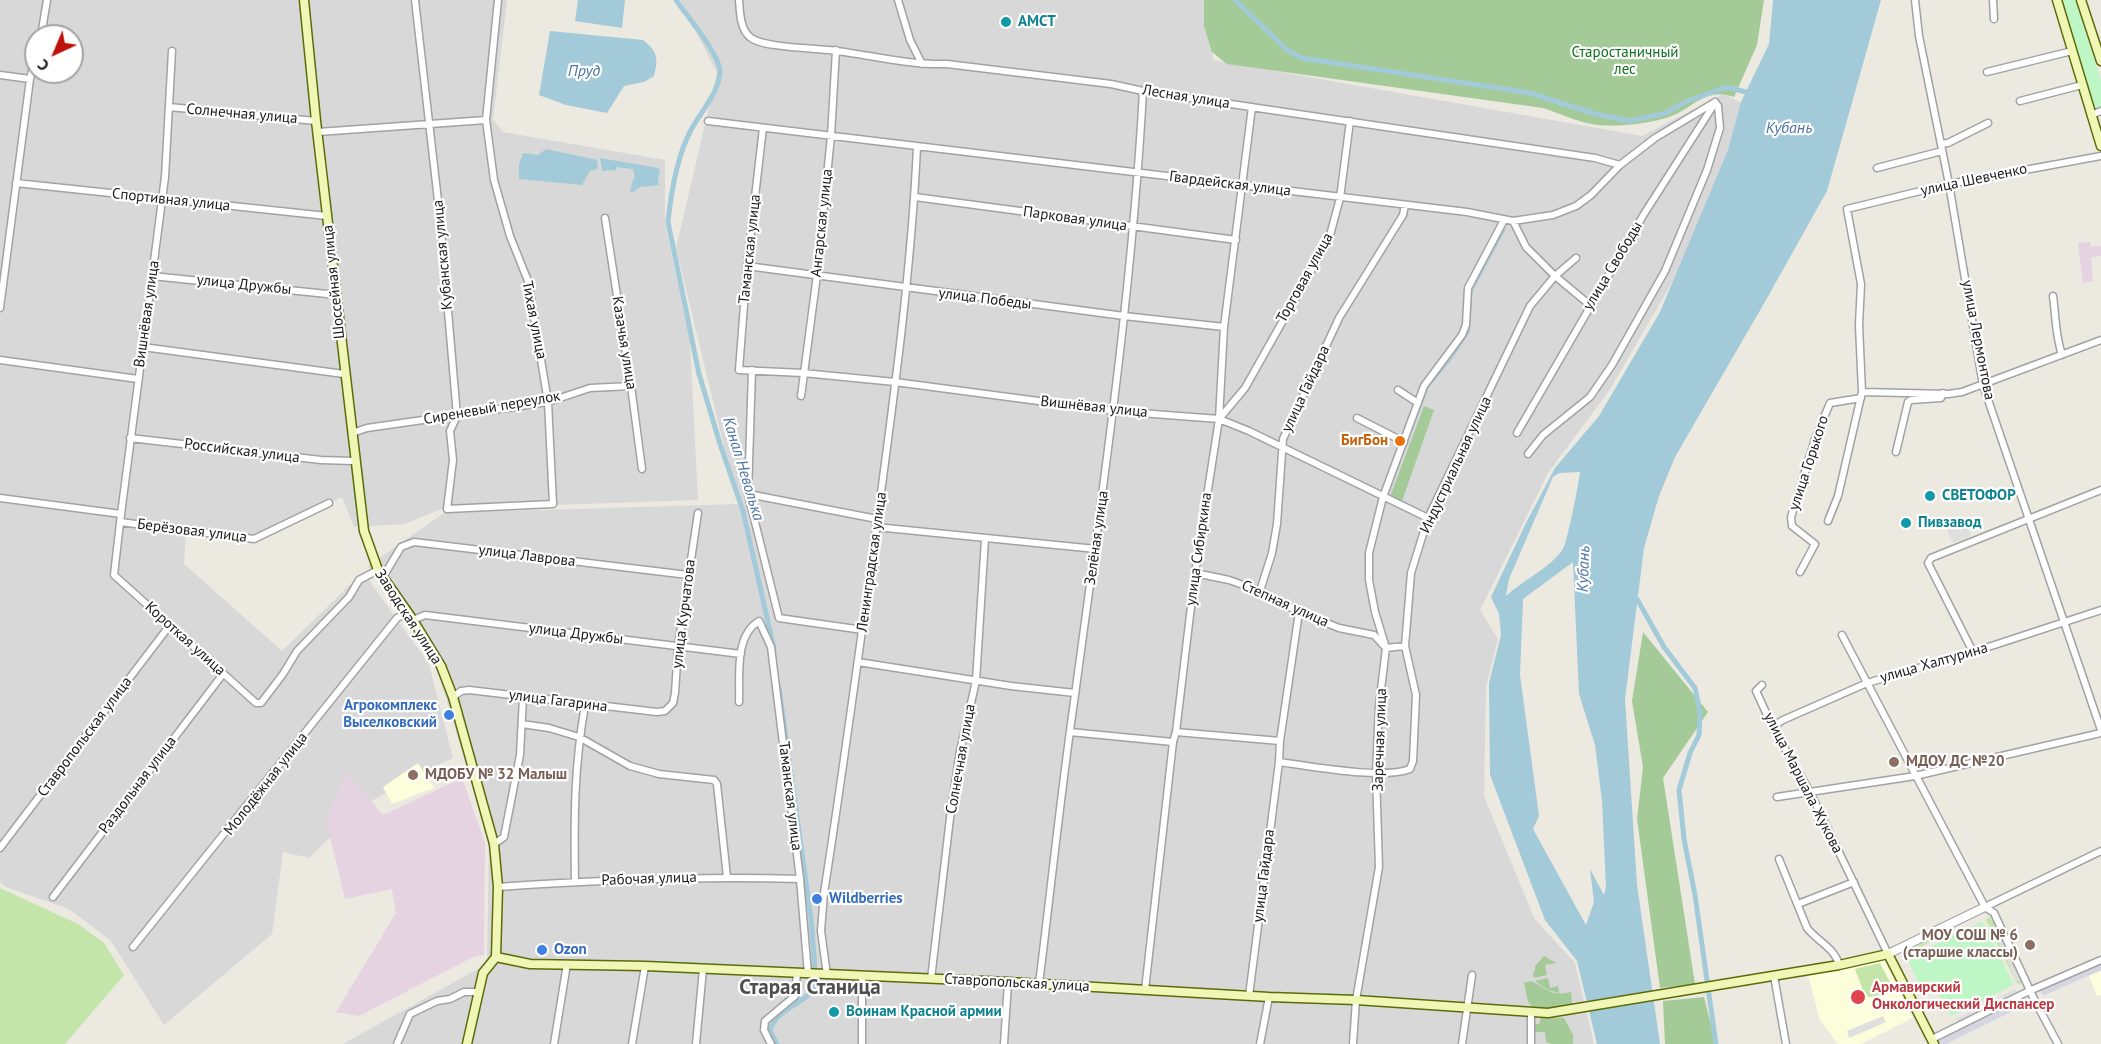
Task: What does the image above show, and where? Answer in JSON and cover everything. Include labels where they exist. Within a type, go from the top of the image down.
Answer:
[{"type":"main road","name":"Шоссейная улица","points":[[304,0],[354,461],[364,531],[374,562]]},
{"type":"main road","points":[[2057,0],[2101,146]]},
{"type":"main road","points":[[2081,0],[2101,61]]},
{"type":"main road","name":"Заводская улица","points":[[374,562],[436,657],[453,697],[494,844],[498,887],[496,957],[483,973],[467,1044]]},
{"type":"main road","name":"Ставропольская улица","points":[[496,957],[530,964],[645,966],[1008,982],[1356,1000],[1531,1012],[1570,1010],[1839,965],[1888,954]]},
{"type":"main road","name":"улица Маршала Жукова","points":[[1888,954],[1933,1042]]},
{"type":"street","points":[[43,24],[47,0]]},
{"type":"street","name":"Кубанская улица","points":[[415,0],[440,218],[457,416],[450,431],[453,460],[447,509]]},
{"type":"street","name":"Тихая улица","points":[[447,509],[553,504],[548,402],[528,281],[510,236],[494,180],[486,120],[498,0]]},
{"type":"street","name":"Лесная улица","points":[[739,0],[743,28],[751,38],[764,43],[836,50],[922,64],[947,64],[1111,84],[1143,91],[1595,158],[1620,165]]},
{"type":"street","points":[[898,0],[910,40],[922,64]]},
{"type":"street","name":"улица Лермонтова","points":[[1915,0],[1919,36],[1949,184],[1983,385],[2101,731]]},
{"type":"street","points":[[1993,0],[1994,19]]},
{"type":"street","name":"Ангарская улица","points":[[801,396],[817,275],[831,136],[836,50]]},
{"type":"street","name":"Вишнёвая улица","points":[[114,575],[130,438],[163,199],[172,51]]},
{"type":"street","points":[[1987,72],[2072,51]]},
{"type":"street","points":[[0,75],[24,78]]},
{"type":"street","points":[[0,308],[29,84]]},
{"type":"street","points":[[2019,101],[2082,85]]},
{"type":"street","name":"Зелёная улица","points":[[1039,984],[1075,693],[1114,411],[1135,227],[1143,91]]},
{"type":"street","points":[[1528,454],[1543,435],[1590,397],[1612,364],[1665,271],[1707,170],[1720,128],[1716,102]]},
{"type":"street","name":"Гвардейская улица","points":[[708,121],[1467,212],[1513,221],[1553,215],[1576,206],[1591,195],[1620,165],[1654,138],[1716,102]]},
{"type":"street","name":"улица Свободы","points":[[1517,433],[1644,214],[1716,102]]},
{"type":"street","name":"Солнечная улица","points":[[169,107],[316,121]]},
{"type":"street","name":"улица Сибиркина","points":[[1145,990],[1173,742],[1195,573],[1219,419],[1224,327],[1252,107]]},
{"type":"street","points":[[2091,115],[2101,111]]},
{"type":"street","points":[[318,132],[486,120]]},
{"type":"street","name":"Торговая улица","points":[[1219,419],[1245,388],[1325,249],[1340,198],[1350,121]]},
{"type":"street","points":[[1876,168],[1942,147],[1988,123]]},
{"type":"street","name":"Таманская улица","points":[[739,370],[747,266],[763,128]]},
{"type":"street","name":"Ленинградская улица","points":[[826,974],[821,931],[824,893],[878,519],[906,288],[915,197],[917,147]]},
{"type":"street","name":"улица Шевченко","points":[[1862,395],[1859,325],[1861,284],[1847,209],[1949,184],[2101,156]]},
{"type":"street","name":"Спортивная улица","points":[[16,183],[327,216]]},
{"type":"street","name":"Парковая улица","points":[[915,197],[1236,240]]},
{"type":"street","name":"улица Гайдара","points":[[1260,591],[1272,553],[1277,524],[1283,439],[1339,318],[1403,215],[1405,205]]},
{"type":"street","name":"Казачья улица","points":[[605,218],[642,469]]},
{"type":"street","name":"Заречная улица","points":[[1353,1044],[1356,1000],[1379,867],[1376,774],[1379,706],[1386,648],[1375,612],[1369,580],[1369,553],[1383,497],[1424,386],[1462,335],[1466,325],[1468,288],[1504,220]]},
{"type":"street","points":[[1513,221],[1526,247],[1555,276],[1590,305]]},
{"type":"street","name":"Индустриальная улица","points":[[1376,774],[1410,769],[1413,761],[1416,696],[1405,646],[1412,573],[1428,518],[1530,306],[1555,276],[1576,258]]},
{"type":"street","name":"улица Победы","points":[[747,266],[1224,327]]},
{"type":"street","name":"улица Дружбы","points":[[152,276],[337,295]]},
{"type":"street","points":[[2053,296],[2055,329],[2062,355]]},
{"type":"street","name":"улица Горького","points":[[1800,572],[1815,544],[1792,526],[1791,517],[1815,439],[1830,403],[1862,395],[1962,392],[2101,340]]},
{"type":"street","points":[[143,346],[344,374]]},
{"type":"street","points":[[0,360],[138,379]]},
{"type":"street","name":"Вишнёвая улица","points":[[739,370],[803,373],[895,382],[1114,411],[1219,419],[1428,518]]},
{"type":"street","points":[[752,370],[748,494],[779,618],[863,630]]},
{"type":"street","name":"Сиреневый переулок","points":[[352,433],[367,428],[548,402],[590,388],[631,386]]},
{"type":"street","points":[[1398,390],[1418,403]]},
{"type":"street","name":"улица Горького","points":[[1896,452],[1908,402],[1941,398],[1943,393]]},
{"type":"street","points":[[1828,521],[1838,496],[1862,395]]},
{"type":"street","points":[[1357,418],[1404,442]]},
{"type":"street","name":"Российская улица","points":[[130,438],[321,460],[354,461]]},
{"type":"street","points":[[1973,652],[1928,562],[1931,558],[2101,490]]},
{"type":"street","points":[[748,494],[878,519]]},
{"type":"street","name":"Берёзовая улица","points":[[0,498],[121,514]]},
{"type":"street","name":"Берёзовая улица","points":[[120,522],[254,539],[329,503]]},
{"type":"street","name":"улица Курчатова","points":[[665,711],[673,704],[675,693],[678,647],[698,513]]},
{"type":"street","points":[[876,526],[1096,549]]},
{"type":"street","name":"Солнечная улица","points":[[931,979],[960,751],[976,681],[985,539]]},
{"type":"street","name":"улица Лаврова","points":[[380,574],[401,547],[414,542],[688,575]]},
{"type":"street","name":"Степная улица","points":[[1195,573],[1229,580],[1260,591],[1299,612],[1339,628],[1374,635],[1386,648]]},
{"type":"street","name":"Короткая улица","points":[[114,575],[256,703],[261,703],[297,651],[349,597],[359,580],[380,574]]},
{"type":"street","name":"улица Халтурина","points":[[1774,730],[1775,725],[1783,720],[1867,682],[1973,652],[2101,610]]},
{"type":"street","name":"улица Гайдара","points":[[1249,996],[1280,741],[1299,612]]},
{"type":"street","name":"улица Дружбы","points":[[396,618],[425,615],[741,654]]},
{"type":"street","name":"Молодёжная улица","points":[[133,948],[396,618]]},
{"type":"street","name":"Таманская улица","points":[[741,654],[746,632],[759,621],[771,647],[800,879],[809,974]]},
{"type":"street","name":"Ставропольская улица","points":[[0,848],[170,625]]},
{"type":"street","points":[[1842,635],[1985,907],[1994,913],[2058,1044]]},
{"type":"street","points":[[1386,648],[1405,646]]},
{"type":"street","points":[[739,702],[741,654]]},
{"type":"street","points":[[858,662],[976,681],[1075,693]]},
{"type":"street","name":"Раздольная улица","points":[[52,897],[223,674]]},
{"type":"street","name":"улица Маршала Жукова","points":[[1762,685],[1756,691],[1774,730],[1810,792],[1888,954]]},
{"type":"street","name":"улица Гагарина","points":[[453,697],[461,691],[469,690],[585,705],[665,711]]},
{"type":"street","points":[[494,844],[504,837],[520,755],[523,697]]},
{"type":"street","points":[[575,882],[574,791],[579,737],[585,705]]},
{"type":"street","points":[[522,724],[549,728],[579,737],[630,766],[659,774],[714,780],[717,784],[723,824],[727,877]]},
{"type":"street","points":[[1777,797],[1915,776],[2101,731]]},
{"type":"street","points":[[1070,732],[1173,742]]},
{"type":"street","points":[[1176,732],[1280,741]]},
{"type":"street","points":[[1279,762],[1376,774]]},
{"type":"street","points":[[1888,954],[2101,851]]},
{"type":"street","points":[[1779,858],[1807,928],[1837,957],[1839,965]]},
{"type":"street","name":"Рабочая улица","points":[[498,887],[727,877],[800,879]]},
{"type":"street","points":[[1798,904],[1854,882]]},
{"type":"street","points":[[1933,1042],[2030,990],[2101,960]]},
{"type":"street","points":[[554,1044],[567,964]]},
{"type":"street","points":[[632,1044],[645,966]]},
{"type":"street","points":[[696,1044],[704,969]]},
{"type":"street","points":[[771,1044],[764,1030],[765,1021],[795,996],[797,973]]},
{"type":"street","points":[[1462,1044],[1472,975]]},
{"type":"street","points":[[862,976],[862,1044]]},
{"type":"street","points":[[1774,976],[1786,1044]]},
{"type":"street","points":[[1004,1044],[1008,982]]},
{"type":"street","points":[[397,1044],[410,1014],[437,1001],[450,999],[464,992],[478,992]]},
{"type":"street","points":[[1260,1044],[1269,997]]},
{"type":"street","points":[[1531,1012],[1531,1044]]},
{"type":"shaded area","points":[[0,0],[507,0],[493,120],[503,132],[665,160],[665,223],[690,341],[698,500],[441,509],[405,524],[354,527],[342,497],[254,539],[186,531],[184,564],[282,651],[363,572],[429,664],[453,758],[422,772],[361,807],[309,858],[283,852],[272,934],[164,1025],[111,941],[69,909],[6,887],[0,882]]},
{"type":"shaded area","name":"Старая Станица","points":[[680,0],[1210,0],[1213,60],[1642,136],[1723,94],[1744,104],[1724,175],[1670,286],[1609,391],[1548,473],[1480,610],[1498,639],[1486,687],[1484,796],[1534,918],[1575,963],[1594,1044],[343,1044],[487,964],[489,842],[434,658],[368,566],[444,513],[738,504],[676,248],[717,73]]},
{"type":"shaded area","points":[[2090,242],[2091,247],[2101,246],[2101,256],[2091,257],[2093,281],[2083,283],[2078,243]]},
{"type":"shaded area","points":[[1966,522],[1971,536],[1953,543],[1947,530]]},
{"type":"shaded area","name":"МДОБУ № 32 Малыш","points":[[418,763],[434,788],[392,804],[383,787]]},
{"type":"shaded area","points":[[346,772],[383,815],[462,778],[485,843],[484,955],[473,957],[359,1016],[336,1012],[396,913],[392,889],[345,899],[326,821]]},
{"type":"shaded area","points":[[1996,924],[2021,980],[2017,981],[1993,927]]},
{"type":"shaded area","name":"Армавирский Онкологический Диспансер","points":[[1884,959],[1913,1018],[1861,1044],[1838,1044],[1820,1020],[1808,976]]},
{"type":"shaded area","points":[[2101,963],[2101,970],[2043,996],[2040,990]]},
{"type":"shaded area","points":[[2101,971],[2101,995],[2097,996],[2089,976]]},
{"type":"shaded area","points":[[2015,989],[2018,994],[1958,1024],[1956,1019]]},
{"type":"shaded area","points":[[2026,997],[2029,1003],[1946,1044],[1940,1044],[1938,1040]]},
{"type":"shaded area","points":[[1883,1016],[1886,1022],[1849,1038],[1847,1031]]},
{"type":"green space","name":"Старостаничный лес","points":[[1204,0],[1764,0],[1757,45],[1734,97],[1723,94],[1714,95],[1666,118],[1639,124],[1609,126],[1586,123],[1543,108],[1227,64],[1212,52],[1204,26]]},
{"type":"green space","points":[[2060,0],[2075,0],[2101,80],[2101,108],[2093,112]]},
{"type":"green space","points":[[1424,406],[1434,410],[1402,501],[1390,497]]},
{"type":"green space","points":[[1643,632],[1708,712],[1663,778],[1695,984],[1660,988],[1637,819],[1643,767],[1632,701]]},
{"type":"green space","points":[[0,888],[78,924],[104,943],[124,975],[65,1044],[0,1044]]},
{"type":"green space","points":[[1989,917],[1996,924],[1993,927],[2016,980],[2021,981],[2020,985],[2016,982],[1986,920]]},
{"type":"green space","points":[[1981,922],[1984,923],[2013,983],[2012,986],[1951,1016],[1931,980],[1919,984],[1907,958]]},
{"type":"green space","points":[[1952,929],[1951,932],[1902,956],[1901,954]]},
{"type":"green space","points":[[1544,956],[1556,963],[1545,965],[1547,975],[1534,978],[1535,966]]},
{"type":"green space","points":[[1880,963],[1895,992],[1869,997],[1864,993],[1855,969]]},
{"type":"green space","points":[[1548,978],[1550,988],[1558,986],[1559,993],[1548,990],[1535,981]]},
{"type":"green space","points":[[1531,981],[1554,993],[1571,992],[1572,1004],[1549,1009],[1532,1006],[1528,1001],[1524,983]]},
{"type":"green space","points":[[1704,997],[1716,1044],[1665,1044],[1663,1001]]},
{"type":"green space","points":[[1541,1017],[1564,1018],[1573,1035],[1573,1044],[1552,1044],[1546,1042],[1545,1032],[1534,1032],[1533,1028],[1535,1024],[1539,1024]]},
{"type":"water","points":[[578,0],[625,0],[622,28],[575,21]]},
{"type":"water","name":"Кубань","points":[[1773,0],[1881,0],[1827,191],[1675,457],[1659,496],[1644,548],[1625,699],[1637,885],[1660,1044],[1597,1044],[1577,961],[1545,920],[1490,775],[1489,683],[1501,635],[1499,614],[1491,597],[1555,468],[1599,416],[1660,312],[1728,150],[1741,102],[1769,44]],"holes":[[[1580,472],[1563,549],[1551,563],[1506,596],[1509,579],[1553,477],[1559,473]],[[1573,562],[1579,694],[1595,745],[1602,801],[1606,887],[1604,895],[1590,869],[1594,902],[1586,925],[1533,829],[1539,816],[1520,675],[1523,599]]]},
{"type":"water","name":"Пруд","points":[[550,31],[643,40],[656,55],[654,76],[644,82],[624,86],[607,113],[566,105],[539,95]]},
{"type":"water","points":[[546,149],[597,160],[598,169],[590,171],[582,185],[519,179],[519,165],[523,153],[538,155]]},
{"type":"water","points":[[600,158],[658,168],[660,170],[659,185],[640,187],[632,193],[630,191],[635,178],[633,169],[616,167],[616,170],[602,171]]},
{"type":"waterway","name":"Канал Неволька","points":[[676,0],[714,54],[720,70],[717,86],[690,132],[681,153],[668,222],[699,374],[743,511],[774,649]]},
{"type":"waterway","points":[[1235,0],[1287,50],[1302,58],[1530,93],[1595,114],[1630,121],[1666,113],[1685,102],[1727,87],[1746,92]]},
{"type":"waterway","points":[[1387,496],[1428,387],[1452,358],[1469,332],[1472,291],[1505,229]]},
{"type":"waterway","points":[[1637,599],[1664,647],[1695,688],[1700,712],[1699,735],[1690,753],[1679,790],[1684,839],[1695,895],[1716,1044]]},
{"type":"waterway","name":"Канал Неволька","points":[[779,688],[811,918],[815,969]]},
{"type":"waterway","name":"Канал Неволька","points":[[777,1044],[770,1031],[774,1022],[787,1009],[810,994],[816,979]]},
{"type":"place","name":"АМСТ","points":[[1006,22]]},
{"type":"place","name":"БигБон","points":[[1400,441]]},
{"type":"place","name":"СВЕТОФОР","points":[[1930,496]]},
{"type":"place","name":"Пивзавод","points":[[1906,523]]},
{"type":"place","name":"Агрокомплекс Выселковский","points":[[449,715]]},
{"type":"place","name":"МДОУ ДС №20","points":[[1894,762]]},
{"type":"place","name":"МДОБУ № 32 Малыш","points":[[413,775]]},
{"type":"place","name":"Wildberries","points":[[817,899]]},
{"type":"place","name":"МОУ СОШ № 6 (старшие классы)","points":[[2030,945]]},
{"type":"place","name":"Ozon","points":[[542,950]]},
{"type":"place","name":"Армавирский Онкологический Диспансер","points":[[1858,997]]},
{"type":"place","name":"Воинам Красной армии","points":[[834,1012]]},
{"type":"district","name":"Старая Станица","points":[[810,988]]}]
